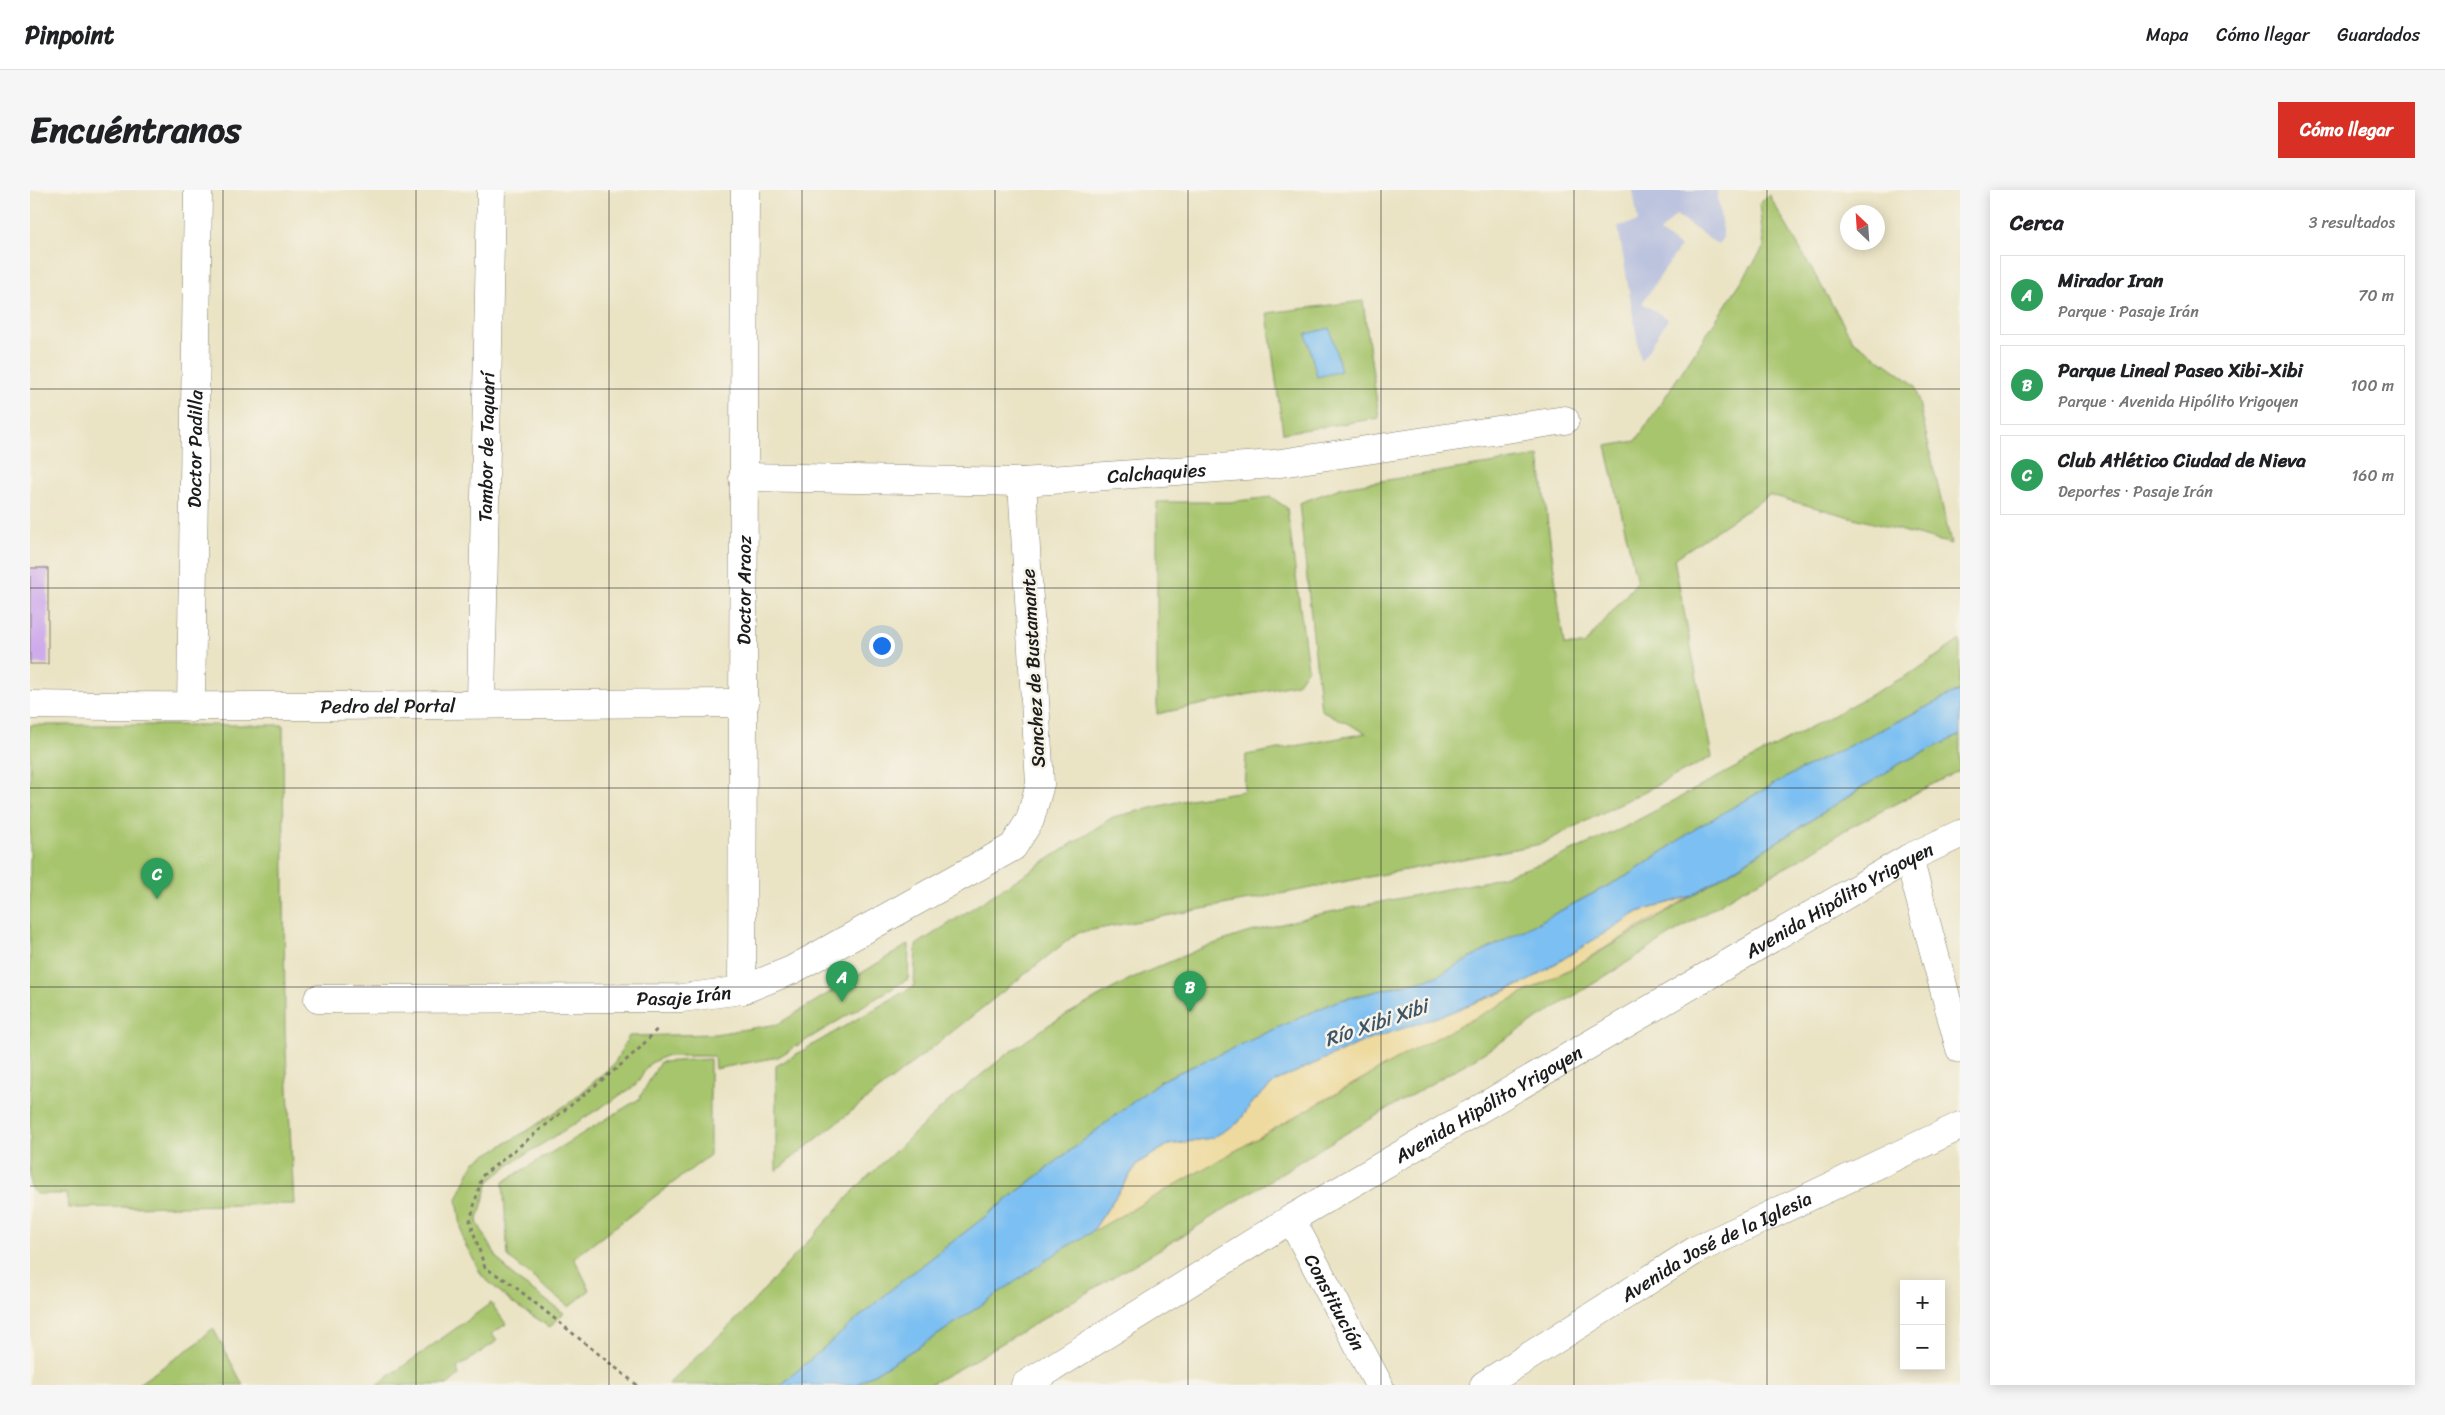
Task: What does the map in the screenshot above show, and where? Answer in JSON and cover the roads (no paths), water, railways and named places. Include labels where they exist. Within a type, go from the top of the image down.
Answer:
[{"type":"street","name":"Doctor Padilla","points":[[191,708],[198,190]]},
{"type":"street","name":"Tambor de Taquarí","points":[[481,703],[491,190]]},
{"type":"street","name":"Doctor Araoz","points":[[742,990],[745,703],[743,477],[745,190]]},
{"type":"street","name":"Calchaquies","points":[[743,477],[1022,482],[1274,464],[1565,420]]},
{"type":"street","name":"Sanchez de Bustamante","points":[[1013,847],[1030,820],[1040,784],[1022,482]]},
{"type":"street","name":"Pedro del Portal","points":[[30,705],[191,708],[481,703],[745,703]]},
{"type":"street","name":"Avenida Hipólito Yrigoyen","points":[[1025,1385],[1291,1219],[1909,858],[1960,834]]},
{"type":"street","name":"Pasaje Irán","points":[[318,999],[682,998],[742,990],[792,970],[1013,847]]},
{"type":"street","points":[[1909,858],[1960,1049]]},
{"type":"street","name":"Avenida José de la Iglesia","points":[[1484,1385],[1696,1250],[1960,1126]]},
{"type":"street","name":"Constitución","points":[[1291,1219],[1379,1385]]},
{"type":"water","points":[[1330,328],[1341,371],[1317,377],[1306,334]]},
{"type":"water","name":"Río Xibi Xibi","points":[[1960,690],[1960,735],[1901,763],[1691,896],[1638,912],[1528,981],[1449,1013],[1362,1042],[1276,1081],[1253,1102],[1238,1123],[1212,1138],[1168,1145],[1138,1163],[1092,1232],[1064,1248],[939,1334],[856,1385],[781,1385],[893,1288],[1160,1081],[1337,1001],[1435,977],[1632,873],[1698,827],[1781,780]]},
{"type":"place","name":"Club Atlético Ciudad de Nieva","points":[[157,899]]},
{"type":"place","name":"Mirador Iran","points":[[842,1002]]},
{"type":"place","name":"Parque Lineal Paseo Xibi-Xibi","points":[[1190,1012]]}]
